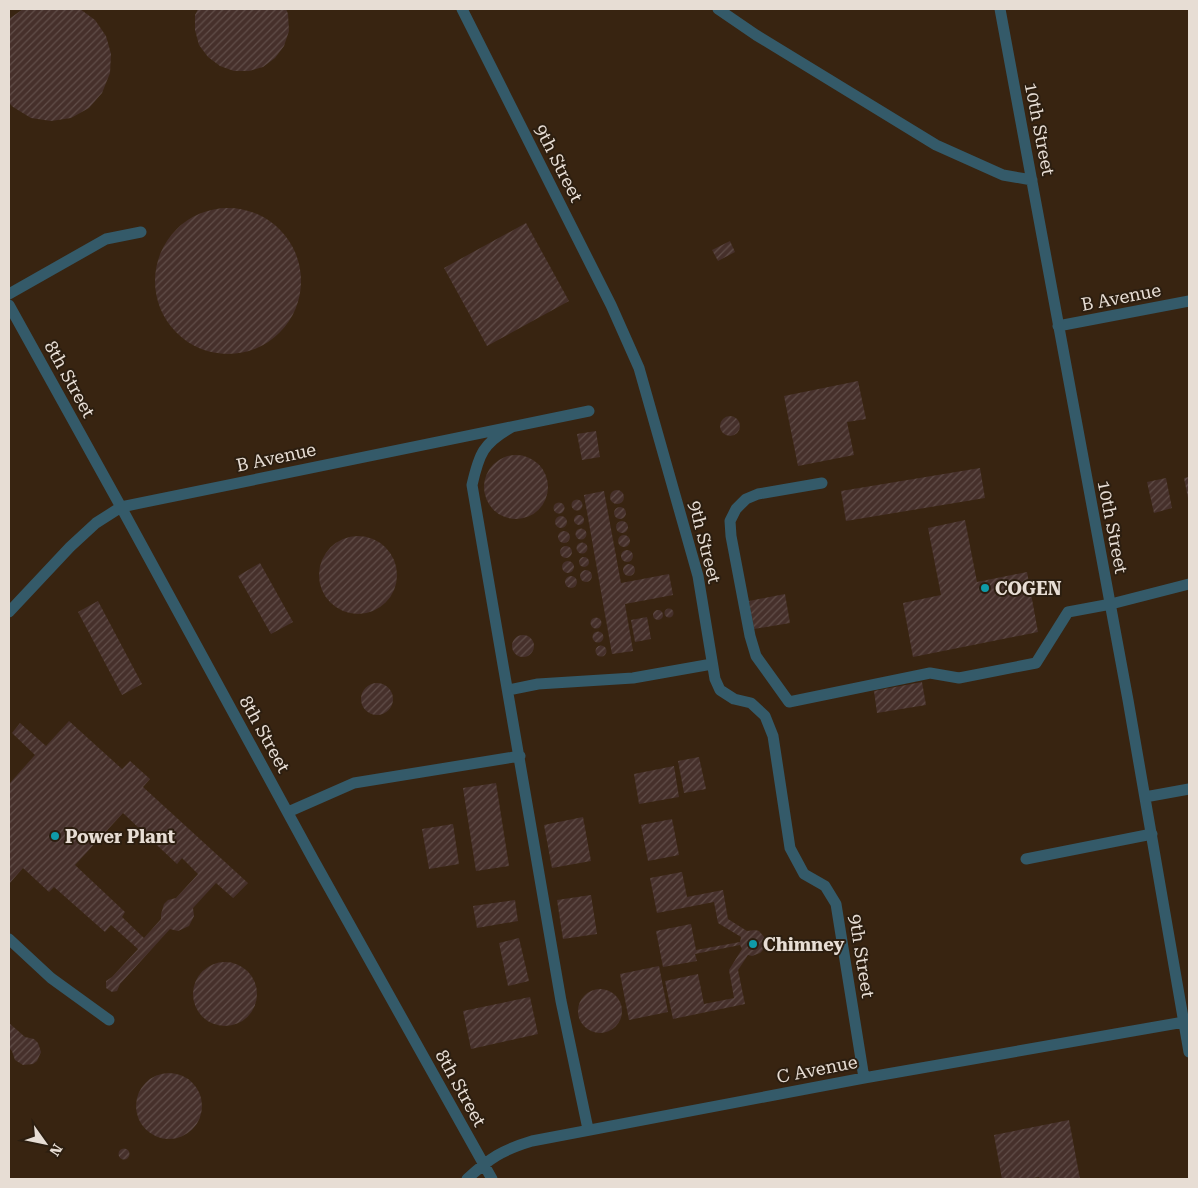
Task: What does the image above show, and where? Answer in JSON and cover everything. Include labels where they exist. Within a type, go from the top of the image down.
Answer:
[{"type":"lane","name":"9th Street","points":[[462,9],[611,305],[639,368],[698,576],[715,679],[720,690],[734,699],[751,703],[765,716],[772,736],[790,848],[804,874],[824,886],[836,904],[864,1078]]},
{"type":"lane","points":[[718,9],[756,35],[936,145],[1003,175],[1032,180]]},
{"type":"lane","name":"10th Street","points":[[1000,9],[1152,834],[1189,1052]]},
{"type":"lane","points":[[9,294],[106,239],[141,232]]},
{"type":"lane","name":"B Avenue","points":[[1058,326],[1189,302]]},
{"type":"lane","name":"8th Street","points":[[9,305],[492,1179]]},
{"type":"lane","name":"B Avenue","points":[[9,612],[70,547],[96,523],[122,507],[590,411]]},
{"type":"lane","points":[[512,426],[498,435],[484,448],[476,465],[472,485],[561,1001],[588,1129]]},
{"type":"lane","points":[[822,483],[758,494],[746,499],[736,509],[730,521],[731,536],[750,636],[756,656],[789,702],[930,673],[959,678],[1036,662],[1068,612],[1110,604],[1189,584]]},
{"type":"lane","points":[[508,690],[538,684],[633,678],[712,664]]},
{"type":"lane","points":[[288,812],[354,783],[520,756]]},
{"type":"lane","points":[[1145,796],[1189,789]]},
{"type":"lane","points":[[1026,859],[1152,834]]},
{"type":"lane","points":[[9,939],[51,978],[109,1020]]},
{"type":"lane","name":"C Avenue","points":[[467,1179],[492,1157],[515,1146],[588,1129],[1184,1022]]},
{"type":"shaded area","points":[[9,9],[1189,9],[1189,1179],[9,1179]]},
{"type":"building","points":[[23,9],[80,9],[95,20],[106,36],[111,54],[110,73],[102,93],[89,108],[71,118],[51,121],[31,118],[9,103],[9,19]]},
{"type":"building","points":[[198,9],[286,9],[289,31],[284,46],[275,58],[263,67],[249,71],[234,71],[220,66],[208,57],[199,45],[195,30],[195,15]]},
{"type":"building","points":[[228,208],[242,209],[256,214],[269,220],[280,229],[289,240],[295,253],[300,267],[300,295],[295,309],[289,322],[280,333],[269,342],[256,348],[242,353],[228,354],[214,353],[200,348],[187,342],[176,333],[167,322],[161,309],[156,295],[155,281],[156,267],[161,253],[167,240],[176,229],[187,220],[200,214],[214,209]]},
{"type":"building","points":[[526,223],[569,301],[487,346],[444,268]]},
{"type":"building","points":[[730,241],[735,252],[718,261],[712,250]]},
{"type":"building","points":[[858,381],[866,419],[847,422],[854,455],[798,466],[784,396]]},
{"type":"building","points":[[726,416],[734,416],[740,422],[740,430],[734,436],[726,436],[720,430],[720,422]]},
{"type":"building","points":[[596,431],[600,457],[582,460],[577,434]]},
{"type":"building","points":[[516,455],[534,461],[542,469],[548,487],[542,505],[534,513],[516,519],[498,513],[490,505],[484,487],[490,469],[498,461]]},
{"type":"building","points":[[980,468],[985,498],[846,521],[841,491]]},
{"type":"building","points":[[1189,477],[1189,498],[1188,498],[1184,478]]},
{"type":"building","points":[[1166,478],[1172,508],[1154,513],[1147,482]]},
{"type":"building","points":[[617,490],[622,492],[624,497],[622,502],[617,504],[612,502],[610,497],[612,492]]},
{"type":"building","points":[[604,491],[621,583],[669,574],[673,595],[625,604],[633,651],[612,654],[584,495]]},
{"type":"building","points":[[575,500],[579,500],[582,505],[581,509],[575,510],[572,507],[572,503]]},
{"type":"building","points":[[557,503],[561,503],[564,508],[563,512],[557,513],[554,510],[554,506]]},
{"type":"building","points":[[618,507],[622,507],[626,513],[622,519],[618,519],[614,515],[614,511]]},
{"type":"building","points":[[577,515],[581,515],[584,520],[583,524],[577,525],[574,522],[574,518]]},
{"type":"building","points":[[559,516],[563,516],[567,522],[563,528],[559,528],[555,524],[555,520]]},
{"type":"building","name":"COGEN","points":[[965,520],[977,582],[1027,572],[1038,632],[913,657],[903,603],[941,595],[928,528]]},
{"type":"building","points":[[624,521],[627,522],[627,532],[620,533],[617,532],[616,525],[617,522]]},
{"type":"building","points":[[579,529],[583,529],[586,534],[585,538],[579,539],[576,536],[576,532]]},
{"type":"building","points":[[562,531],[566,531],[570,537],[566,543],[562,543],[558,539],[558,535]]},
{"type":"building","points":[[622,535],[626,535],[630,541],[626,547],[622,547],[618,543],[618,539]]},
{"type":"building","points":[[358,536],[373,539],[385,548],[394,560],[397,575],[394,590],[385,602],[373,611],[358,614],[343,611],[331,602],[322,590],[319,575],[322,560],[331,548],[343,539]]},
{"type":"building","points":[[580,543],[584,543],[587,548],[586,552],[580,553],[577,550],[577,546]]},
{"type":"building","points":[[564,546],[568,546],[572,552],[568,558],[564,558],[560,554],[560,550]]},
{"type":"building","points":[[625,550],[629,550],[633,556],[629,562],[625,562],[621,558],[621,554]]},
{"type":"building","points":[[582,557],[586,557],[589,562],[588,566],[582,567],[579,564],[579,560]]},
{"type":"building","points":[[566,561],[570,561],[574,567],[570,573],[566,573],[562,569],[562,565]]},
{"type":"building","points":[[260,563],[293,622],[271,634],[238,576]]},
{"type":"building","points":[[629,564],[635,570],[629,576],[623,570]]},
{"type":"building","points":[[584,570],[588,570],[592,576],[588,582],[584,582],[580,578],[580,574]]},
{"type":"building","points":[[569,576],[573,576],[577,582],[573,588],[569,588],[565,584],[565,580]]},
{"type":"building","points":[[785,594],[790,623],[754,629],[749,601]]},
{"type":"building","points":[[98,601],[142,684],[122,695],[78,612]]},
{"type":"building","points":[[669,609],[673,613],[669,617],[665,613]]},
{"type":"building","points":[[656,610],[660,610],[663,615],[662,619],[656,620],[653,617],[653,613]]},
{"type":"building","points":[[596,617],[602,623],[596,629],[590,623]]},
{"type":"building","points":[[647,617],[651,639],[635,642],[631,620]]},
{"type":"building","points":[[598,631],[604,637],[598,643],[592,637]]},
{"type":"building","points":[[523,635],[531,638],[534,646],[531,654],[523,657],[515,654],[512,646],[515,638]]},
{"type":"building","points":[[601,645],[607,651],[601,657],[595,651]]},
{"type":"building","points":[[922,682],[926,705],[877,713],[874,691]]},
{"type":"building","points":[[377,683],[389,687],[393,699],[389,711],[377,715],[365,711],[361,699],[365,687]]},
{"type":"building","name":"Power Plant","points":[[69,721],[122,769],[130,761],[150,779],[143,787],[248,883],[233,898],[216,883],[193,908],[194,916],[189,926],[178,931],[170,929],[120,984],[117,991],[112,992],[106,988],[106,981],[138,949],[111,925],[105,932],[54,887],[49,892],[23,868],[9,884],[9,784],[35,755],[12,733],[20,723],[46,746]],"holes":[[[123,813],[177,864],[182,858],[198,874],[176,898],[168,900],[164,904],[161,919],[144,938],[122,917],[125,912],[75,865]]]},
{"type":"building","points":[[699,757],[706,789],[684,793],[678,761]]},
{"type":"building","points":[[674,766],[679,797],[639,804],[634,774]]},
{"type":"building","points":[[496,783],[509,866],[476,871],[463,788]]},
{"type":"building","points":[[583,817],[591,861],[552,868],[544,825]]},
{"type":"building","points":[[672,819],[679,855],[648,861],[641,825]]},
{"type":"building","points":[[453,824],[459,864],[429,869],[422,829]]},
{"type":"building","points":[[682,872],[687,897],[723,890],[728,919],[747,931],[759,931],[766,942],[760,953],[752,956],[748,955],[738,970],[745,1004],[673,1019],[665,981],[698,974],[704,1004],[734,998],[729,970],[742,949],[740,945],[695,954],[697,961],[663,967],[656,931],[691,924],[696,950],[740,942],[741,937],[718,923],[714,902],[657,913],[650,878]]},
{"type":"building","points":[[591,895],[597,934],[563,939],[557,900]]},
{"type":"building","points":[[515,900],[518,921],[477,928],[473,906]]},
{"type":"building","points":[[519,938],[529,981],[508,986],[499,943]]},
{"type":"building","points":[[225,962],[243,968],[251,976],[257,994],[251,1012],[243,1020],[225,1026],[207,1020],[199,1012],[193,994],[199,976],[207,968]]},
{"type":"building","points":[[659,966],[668,1012],[629,1020],[620,974]]},
{"type":"building","points":[[604,989],[616,995],[621,1002],[621,1020],[616,1027],[609,1032],[596,1033],[584,1027],[579,1020],[578,1007],[584,995],[591,990]]},
{"type":"building","points":[[530,997],[538,1034],[471,1049],[463,1011]]},
{"type":"building","points":[[9,1023],[25,1037],[34,1039],[38,1043],[41,1052],[37,1061],[33,1064],[23,1065],[15,1060],[9,1048]]},
{"type":"building","points":[[169,1073],[182,1075],[197,1088],[200,1093],[202,1106],[200,1119],[187,1134],[182,1137],[169,1139],[156,1137],[141,1124],[138,1119],[136,1106],[138,1093],[151,1078],[156,1075]]},
{"type":"building","points":[[1069,1120],[1080,1179],[1040,1179],[1039,1177],[1002,1179],[994,1135]]},
{"type":"building","points":[[124,1148],[130,1154],[124,1160],[118,1154]]},
{"type":"place","name":"COGEN","points":[[985,588]]},
{"type":"place","name":"Power Plant","points":[[55,836]]},
{"type":"place","name":"Chimney","points":[[753,944]]}]
